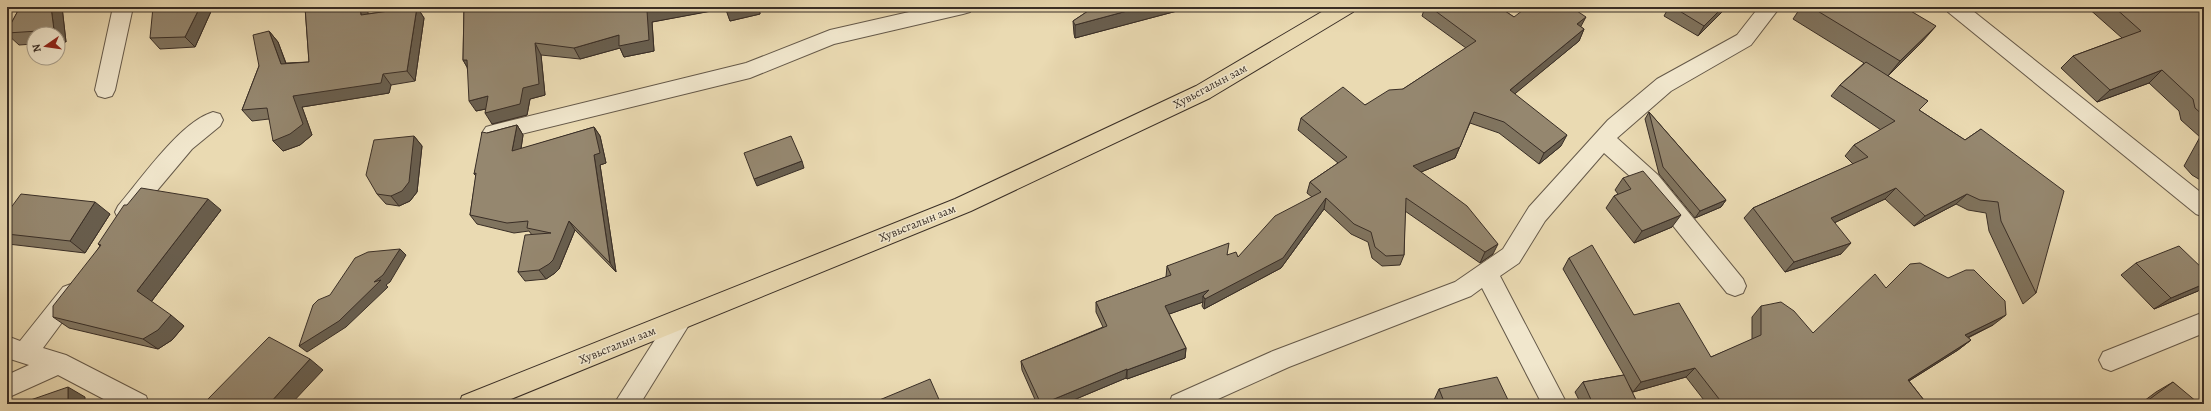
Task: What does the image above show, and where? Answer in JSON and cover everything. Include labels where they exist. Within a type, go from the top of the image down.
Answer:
[{"type":"main road","name":"Хувьсгалын зам","points":[[471,404],[963,205],[1196,96],[1346,7]]},
{"type":"street","points":[[105,90],[123,7]]},
{"type":"street","points":[[494,133],[750,70],[830,37],[963,7]]},
{"type":"street","points":[[1181,404],[1281,359],[1463,289],[1511,256],[1537,214],[1615,126],[1664,85],[1744,40],[1770,7]]},
{"type":"street","points":[[1954,7],[2204,208]]},
{"type":"street","points":[[116,227],[124,214],[184,142],[213,120]]},
{"type":"street","points":[[1603,139],[1650,181],[1734,286]]},
{"type":"street","points":[[1486,273],[1555,404]]},
{"type":"street","points":[[82,278],[16,350],[58,363],[138,404]]},
{"type":"street","points":[[626,404],[680,320]]},
{"type":"street","points":[[2111,360],[2204,322]]},
{"type":"street","points":[[7,386],[58,363]]},
{"type":"building","points":[[20,7],[51,7],[53,26],[26,26],[26,32],[7,33]]},
{"type":"building","points":[[153,7],[200,7],[185,37],[150,38]]},
{"type":"building","points":[[305,7],[360,7],[361,15],[417,7],[407,71],[383,74],[381,83],[293,96],[303,124],[290,134],[273,141],[267,108],[242,110],[259,66],[253,35],[269,31],[281,64],[309,62]]},
{"type":"building","points":[[464,7],[667,7],[647,11],[649,40],[619,46],[619,35],[574,48],[535,43],[539,84],[523,88],[520,104],[485,113],[488,96],[469,101],[467,60],[463,60]]},
{"type":"building","points":[[726,7],[738,7],[726,10]]},
{"type":"building","points":[[1094,7],[1142,7],[1075,25],[1073,21]]},
{"type":"building","points":[[1430,7],[1499,7],[1514,17],[1527,7],[1571,7],[1586,17],[1577,24],[1584,29],[1510,90],[1567,135],[1544,153],[1504,122],[1474,112],[1460,147],[1413,166],[1467,206],[1498,244],[1485,252],[1406,198],[1404,255],[1386,256],[1375,247],[1371,232],[1354,224],[1326,198],[1283,258],[1205,299],[1203,296],[1209,290],[1165,306],[1186,348],[1127,369],[1041,404],[1021,361],[1107,326],[1096,302],[1171,275],[1167,266],[1229,243],[1227,255],[1236,252],[1238,257],[1275,216],[1321,192],[1310,182],[1347,157],[1301,118],[1343,87],[1365,105],[1389,90],[1403,89],[1476,41]]},
{"type":"building","points":[[1673,7],[1723,7],[1704,26]]},
{"type":"building","points":[[1811,7],[1904,7],[1936,26],[1900,61]]},
{"type":"building","points":[[2114,7],[2204,7],[2204,116],[2195,108],[2193,99],[2162,70],[2110,90],[2073,56],[2141,31]]},
{"type":"building","points":[[1866,62],[1928,101],[1919,110],[1965,140],[1981,129],[2064,191],[2036,293],[2001,221],[1998,202],[1980,200],[1967,194],[1925,216],[1896,188],[1831,218],[1851,243],[1794,262],[1753,208],[1868,157],[1854,145],[1895,121],[1840,85]]},
{"type":"building","points":[[1649,112],[1726,200],[1700,211],[1663,167]]},
{"type":"building","points":[[517,125],[512,151],[594,127],[600,153],[594,155],[610,263],[569,221],[553,260],[549,264],[539,270],[518,272],[525,235],[551,233],[527,228],[528,221],[507,223],[470,215],[476,173],[474,174],[482,132],[487,133]]},
{"type":"building","points":[[414,136],[409,182],[402,191],[391,196],[377,194],[366,175],[374,140]]},
{"type":"building","points":[[791,136],[802,161],[754,179],[744,153]]},
{"type":"building","points":[[2204,145],[2204,161],[2199,155]]},
{"type":"building","points":[[1643,171],[1681,215],[1642,231],[1614,196],[1631,189],[1623,178]]},
{"type":"building","points":[[141,188],[208,199],[137,291],[171,315],[158,330],[143,339],[53,317],[53,306],[101,245],[98,244],[124,205],[127,205]]},
{"type":"building","points":[[21,194],[95,202],[70,241],[7,234],[7,213]]},
{"type":"building","points":[[1592,245],[1634,315],[1679,303],[1711,357],[1761,335],[1761,306],[1781,302],[1794,311],[1813,333],[1875,274],[1886,288],[1910,264],[1920,263],[1948,278],[1966,270],[1974,270],[2005,301],[2006,315],[1965,335],[1971,340],[1908,380],[1927,404],[1723,404],[1695,368],[1641,382],[1569,258]]},
{"type":"building","points":[[2179,246],[2204,270],[2204,284],[2171,298],[2136,263]]},
{"type":"building","points":[[400,249],[383,275],[374,282],[381,280],[339,321],[299,346],[313,305],[318,300],[330,295],[355,258],[368,252]]},
{"type":"building","points":[[269,337],[310,359],[269,404],[211,404],[206,401]]},
{"type":"building","points":[[1624,375],[1638,404],[1593,404],[1583,382]]},
{"type":"building","points":[[1497,377],[1510,404],[1445,404],[1439,389]]},
{"type":"building","points":[[930,379],[941,404],[878,404],[877,401]]},
{"type":"building","points":[[2173,382],[2197,402],[2195,404],[2143,404]]},
{"type":"building","points":[[68,387],[68,404],[19,404]]}]
